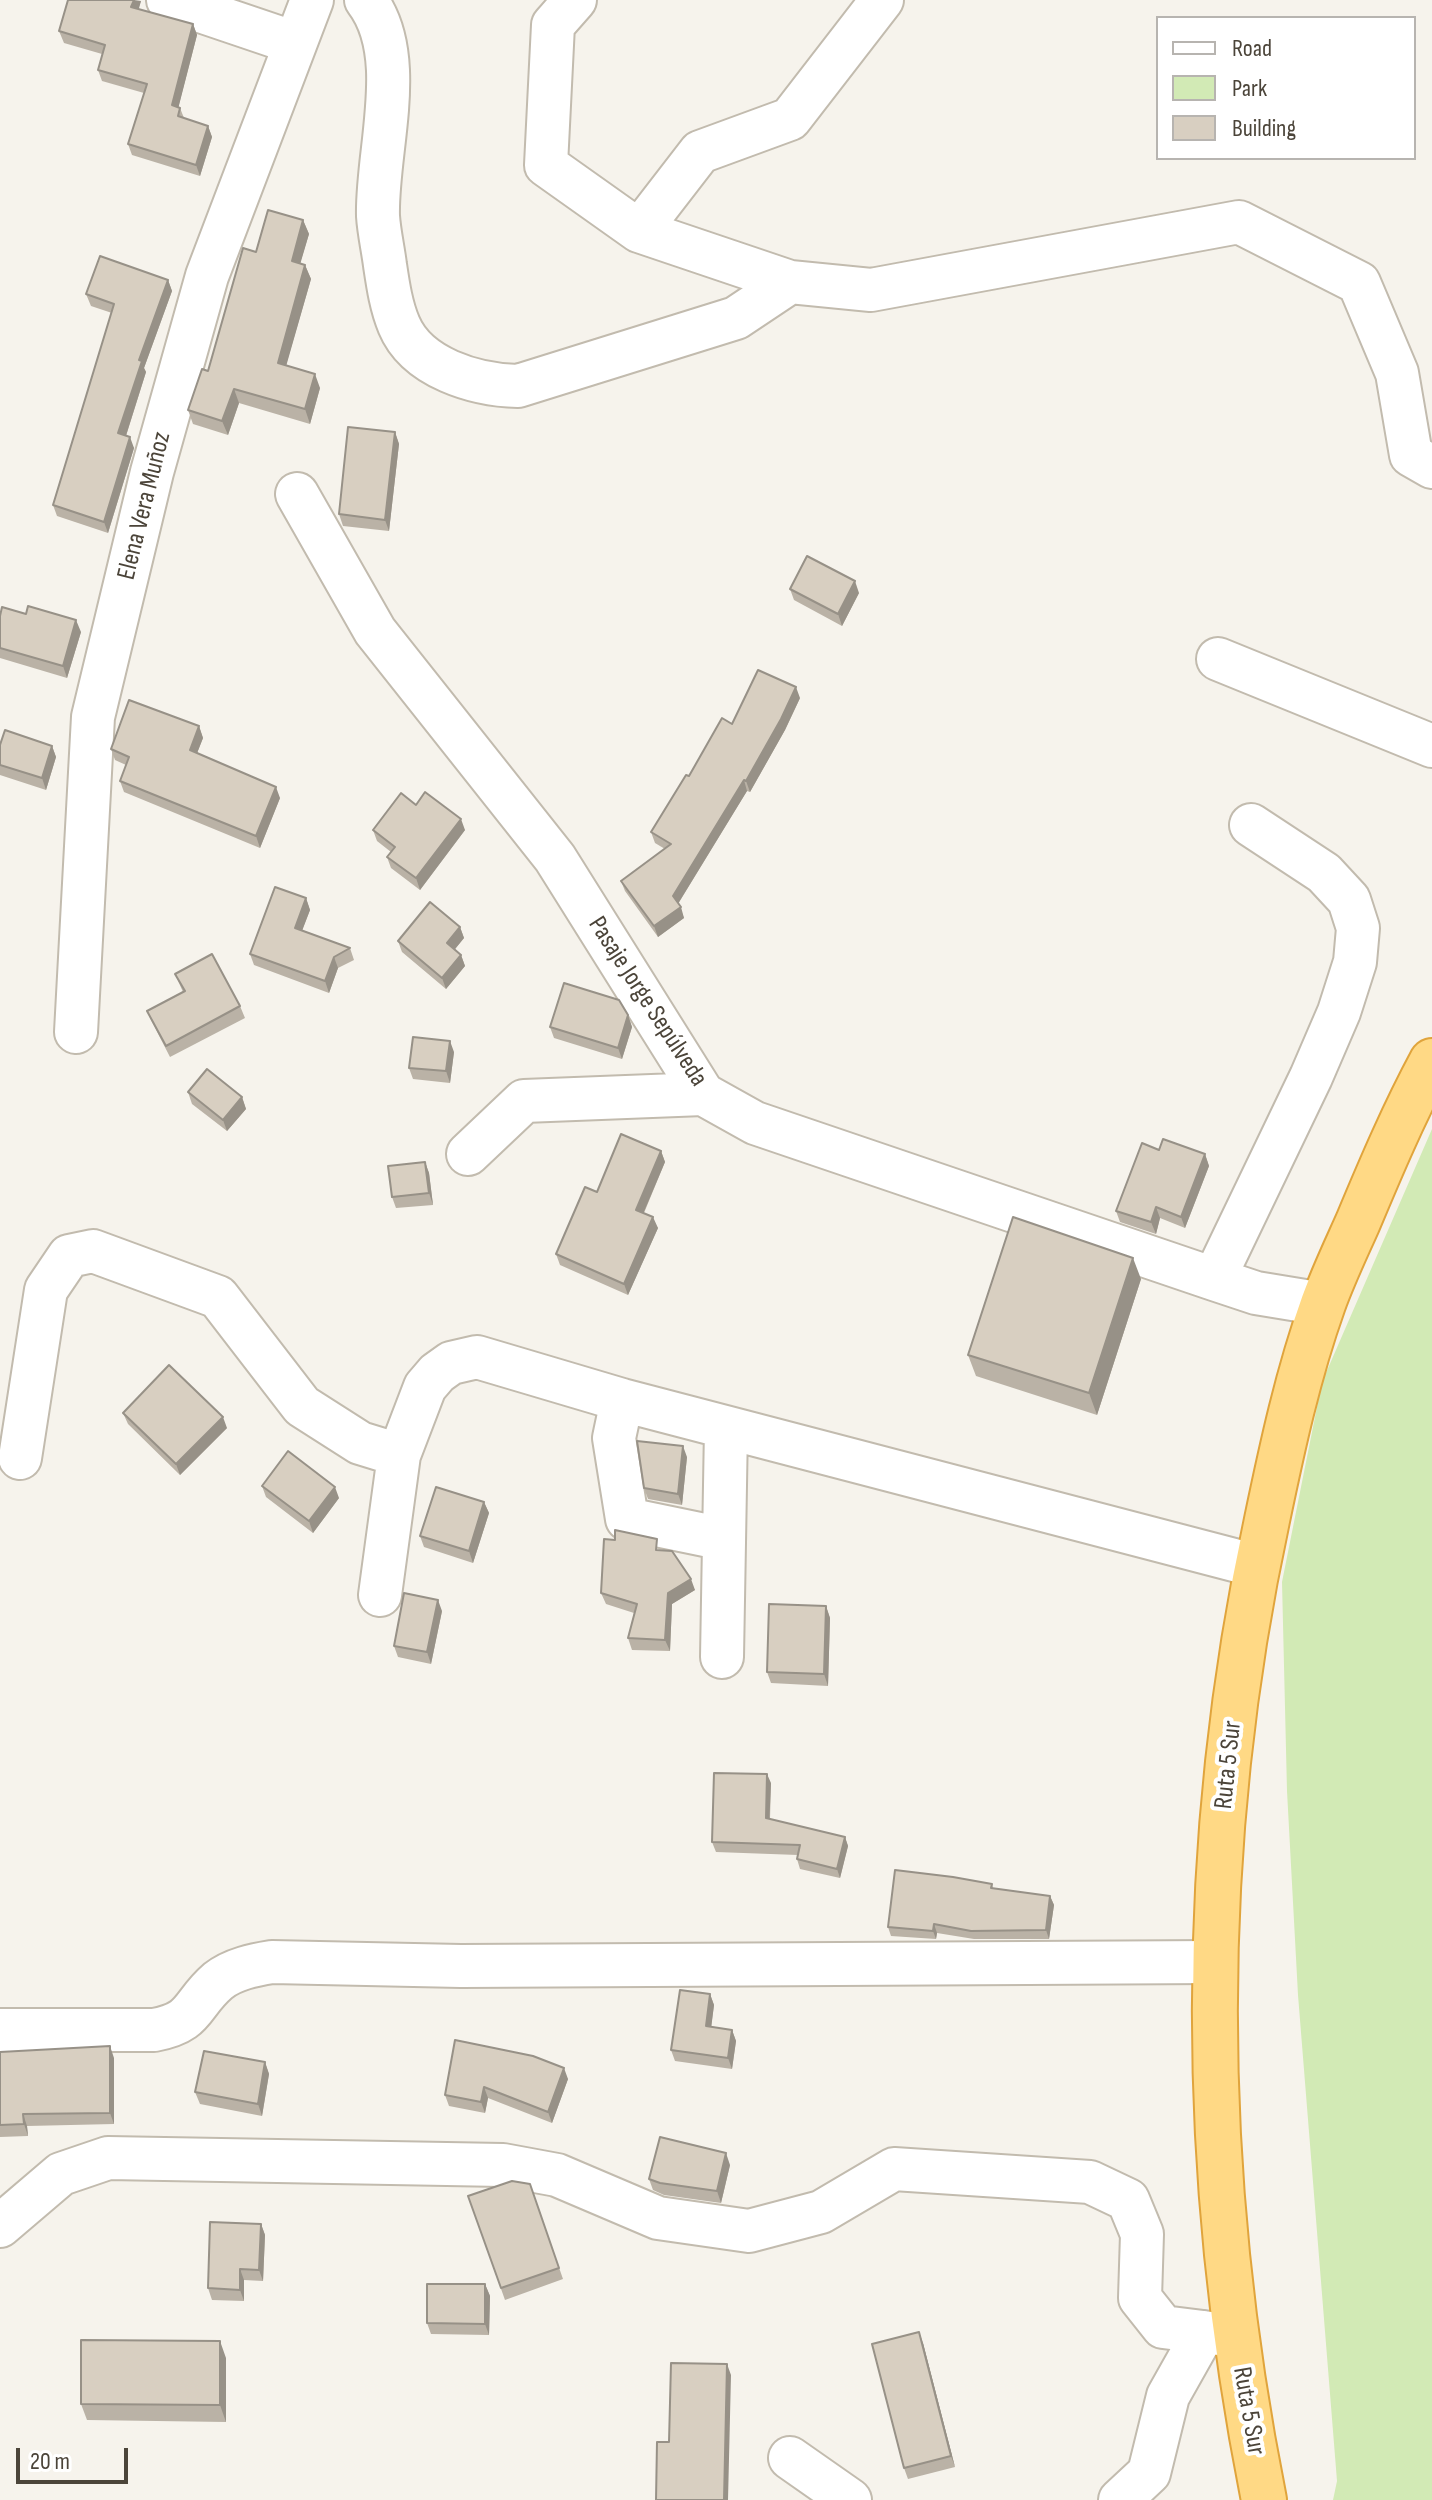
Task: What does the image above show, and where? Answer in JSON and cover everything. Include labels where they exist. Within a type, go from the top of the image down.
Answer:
[{"type":"highway","name":"Ruta 5 Sur","points":[[1264,2500],[1250,2433],[1220,2334],[1225,2242],[1217,2149],[1215,1962],[1219,1862],[1228,1763],[1240,1664],[1257,1566],[1297,1391],[1323,1304],[1405,1111],[1432,1061]]},
{"type":"street","points":[[168,0],[295,43]]},
{"type":"street","name":"Elena Vera Muñoz","points":[[76,1032],[93,717],[152,472],[207,276],[312,0]]},
{"type":"street","points":[[366,0],[378,19],[389,73],[378,217],[389,295],[400,327],[420,354],[458,375],[492,385],[518,386],[736,318],[790,282]]},
{"type":"street","points":[[575,0],[553,25],[546,165],[639,231],[790,282],[871,290],[1239,222],[1359,283],[1397,373],[1411,455],[1432,467]]},
{"type":"street","points":[[639,231],[700,152],[790,119],[882,0]]},
{"type":"street","name":"Pasaje Jorge Sepúlveda","points":[[297,494],[375,631],[555,858],[703,1094],[755,1123],[1214,1279],[1256,1293],[1323,1304]]},
{"type":"street","points":[[1218,659],[1432,746]]},
{"type":"street","points":[[1214,1279],[1339,1012],[1355,962],[1358,928],[1349,900],[1324,873],[1251,825]]},
{"type":"street","points":[[468,1154],[524,1101],[703,1094]]},
{"type":"street","points":[[20,1458],[46,1290],[69,1256],[93,1251],[218,1297],[302,1406],[360,1443],[399,1455]]},
{"type":"street","points":[[380,1595],[399,1455],[425,1387],[451,1363],[477,1357],[726,1428],[1257,1566]]},
{"type":"street","points":[[622,1400],[614,1438],[627,1519],[724,1539]]},
{"type":"street","points":[[722,1657],[726,1428]]},
{"type":"street","points":[[0,2030],[154,2030],[175,2026],[189,2015],[219,1980],[247,1967],[272,1962],[476,1966],[1215,1962]]},
{"type":"street","points":[[0,2226],[61,2174],[108,2158],[503,2165],[557,2175],[658,2218],[749,2231],[821,2212],[894,2169],[1090,2182],[1128,2200],[1142,2234],[1140,2298],[1163,2327],[1220,2334]]},
{"type":"street","points":[[1120,2500],[1149,2473],[1168,2396],[1220,2334]]},
{"type":"street","points":[[790,2458],[850,2500]]},
{"type":"green space","points":[[1432,1129],[1432,2500],[1333,2500],[1337,2481],[1298,1995],[1287,1791],[1282,1582],[1322,1382]]},
{"type":"building","points":[[68,0],[134,0],[131,7],[193,24],[172,105],[180,108],[178,116],[208,126],[196,165],[128,144],[147,84],[98,70],[105,45],[59,31]]},
{"type":"building","points":[[268,210],[303,220],[292,261],[305,265],[278,363],[315,374],[305,409],[234,389],[222,421],[188,410],[202,369],[208,371],[243,248],[256,252]]},
{"type":"building","points":[[100,256],[168,280],[139,360],[142,361],[118,433],[130,437],[104,522],[53,505],[114,304],[86,294]]},
{"type":"building","points":[[348,427],[395,432],[385,520],[339,514]]},
{"type":"building","points":[[807,556],[855,581],[838,614],[790,589]]},
{"type":"building","points":[[28,606],[76,620],[63,666],[0,648],[2,607],[26,614]]},
{"type":"building","points":[[758,670],[796,687],[746,781],[673,896],[681,907],[654,926],[621,881],[671,844],[651,832],[686,775],[689,776],[722,718],[732,724]]},
{"type":"building","points":[[129,700],[199,726],[190,750],[276,787],[256,836],[120,781],[129,757],[111,749]]},
{"type":"building","points":[[5,730],[52,746],[42,778],[0,765],[0,745]]},
{"type":"building","points":[[425,792],[461,819],[416,878],[387,857],[395,847],[373,830],[401,793],[416,805]]},
{"type":"building","points":[[275,887],[306,898],[295,928],[350,948],[334,957],[325,981],[250,954]]},
{"type":"building","points":[[430,902],[460,927],[447,943],[461,955],[442,978],[398,941]]},
{"type":"building","points":[[212,954],[240,1006],[166,1046],[147,1011],[185,991],[175,974]]},
{"type":"building","points":[[564,983],[619,1000],[628,1015],[618,1048],[550,1027]]},
{"type":"building","points":[[413,1037],[450,1041],[446,1071],[409,1068]]},
{"type":"building","points":[[207,1069],[242,1097],[223,1120],[188,1092]]},
{"type":"building","points":[[621,1134],[661,1151],[636,1210],[653,1217],[624,1284],[556,1254],[585,1187],[597,1192]]},
{"type":"building","points":[[1163,1139],[1205,1154],[1181,1217],[1156,1207],[1151,1222],[1116,1211],[1142,1143],[1159,1150]]},
{"type":"building","points":[[425,1162],[429,1193],[392,1197],[388,1166]]},
{"type":"building","points":[[1013,1217],[1133,1258],[1089,1393],[968,1355]]},
{"type":"building","points":[[169,1365],[223,1417],[176,1464],[123,1413]]},
{"type":"building","points":[[637,1441],[683,1446],[678,1494],[644,1488]]},
{"type":"building","points":[[288,1451],[335,1487],[309,1521],[262,1486]]},
{"type":"building","points":[[436,1487],[484,1502],[469,1551],[420,1536]]},
{"type":"building","points":[[615,1530],[657,1539],[656,1550],[672,1551],[691,1579],[668,1593],[665,1640],[628,1638],[637,1604],[601,1593],[604,1539],[615,1540]]},
{"type":"building","points":[[404,1593],[438,1600],[427,1652],[394,1646]]},
{"type":"building","points":[[769,1604],[826,1606],[824,1674],[767,1672]]},
{"type":"building","points":[[714,1773],[767,1774],[766,1818],[845,1837],[837,1869],[797,1859],[800,1845],[712,1842]]},
{"type":"building","points":[[895,1870],[953,1877],[992,1884],[991,1888],[1050,1896],[1046,1930],[971,1931],[934,1924],[933,1931],[888,1927]]},
{"type":"building","points":[[680,1990],[710,1994],[706,2026],[732,2030],[728,2058],[671,2050]]},
{"type":"building","points":[[455,2040],[533,2056],[564,2068],[548,2112],[484,2087],[481,2102],[445,2095]]},
{"type":"building","points":[[110,2046],[110,2113],[23,2114],[24,2124],[0,2125],[0,2052]]},
{"type":"building","points":[[204,2051],[265,2062],[258,2104],[195,2092]]},
{"type":"building","points":[[660,2137],[726,2153],[717,2191],[649,2179]]},
{"type":"building","points":[[512,2181],[530,2184],[559,2268],[501,2288],[468,2196]]},
{"type":"building","points":[[210,2222],[261,2224],[259,2270],[240,2269],[240,2290],[208,2288]]},
{"type":"building","points":[[427,2284],[485,2284],[485,2324],[427,2323]]},
{"type":"building","points":[[919,2332],[951,2456],[904,2468],[872,2344]]},
{"type":"building","points":[[81,2340],[220,2341],[220,2405],[81,2404]]},
{"type":"building","points":[[671,2363],[727,2364],[724,2500],[656,2500],[657,2442],[669,2442]]}]
